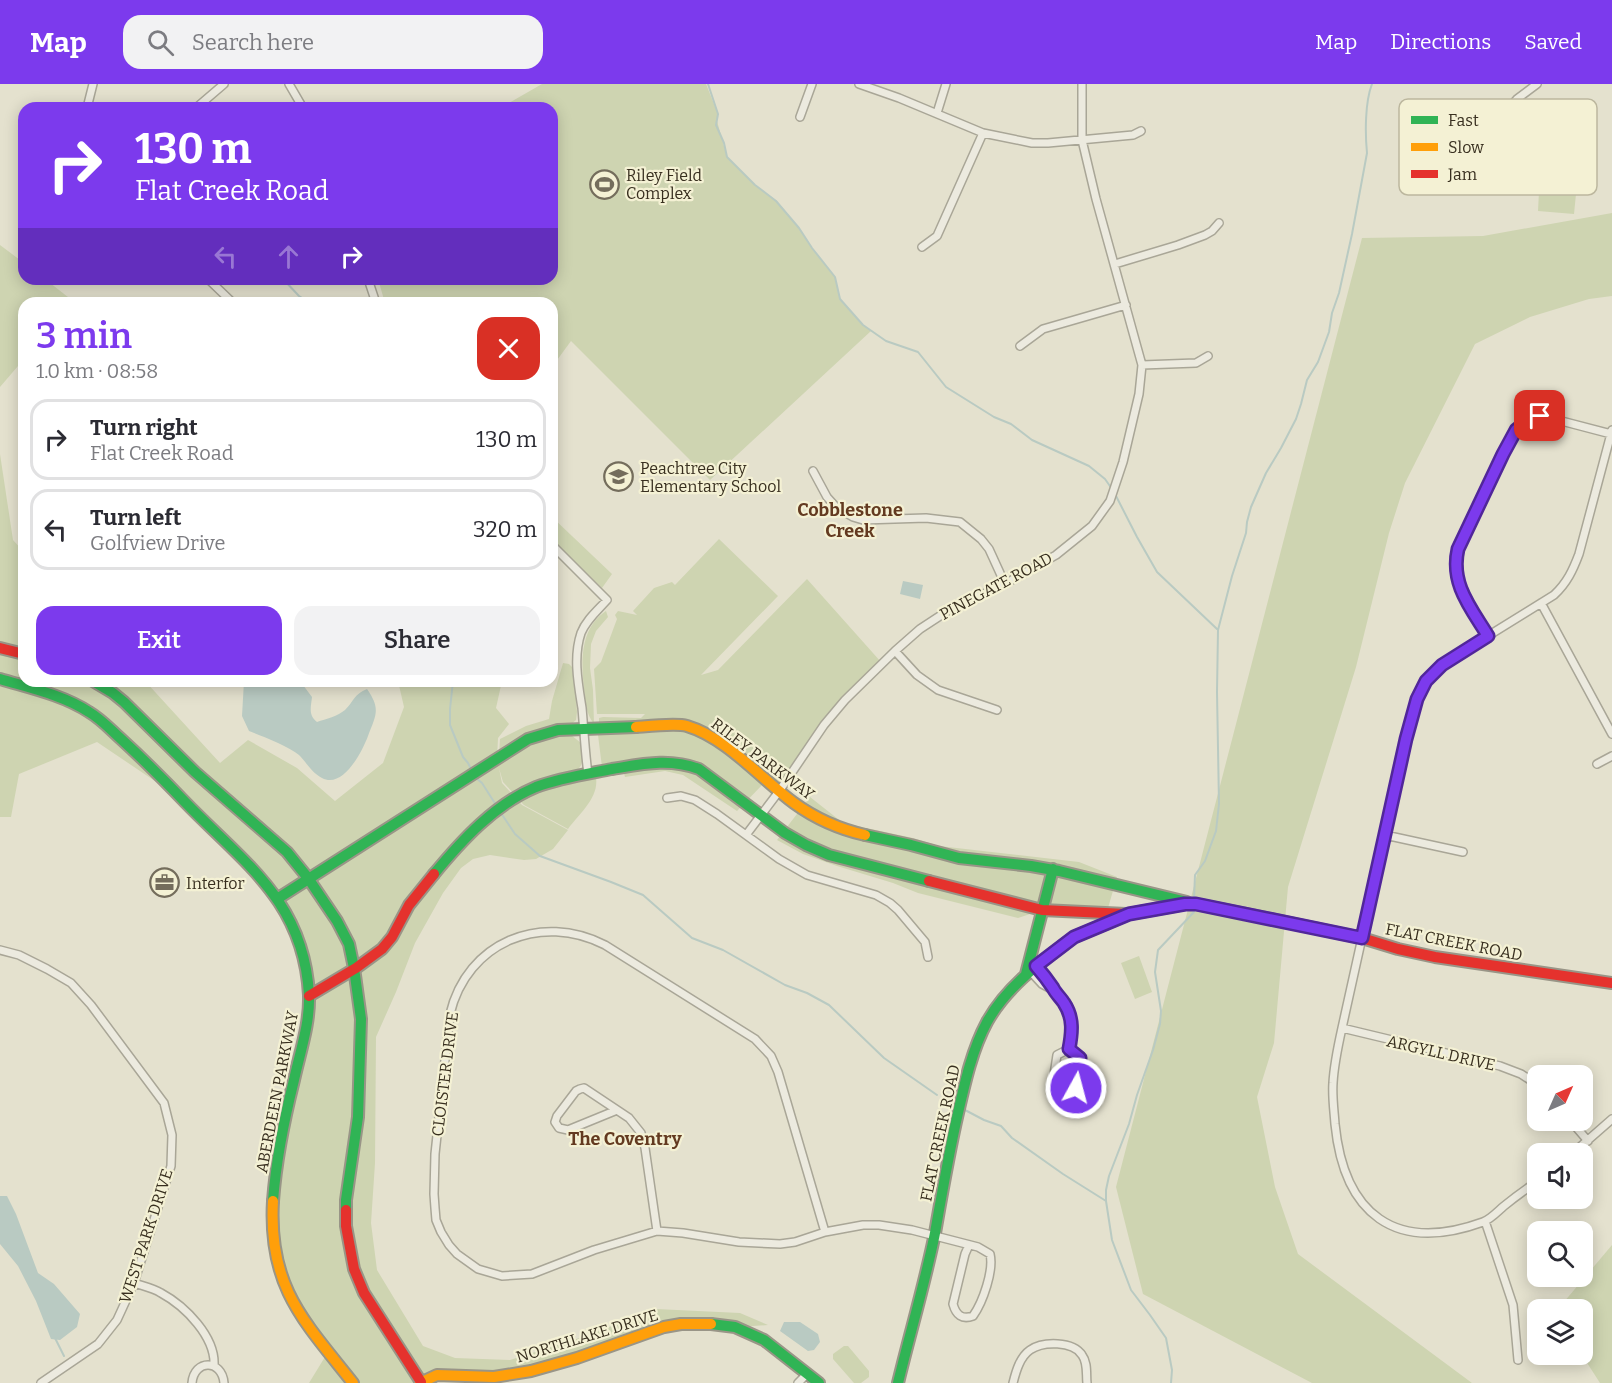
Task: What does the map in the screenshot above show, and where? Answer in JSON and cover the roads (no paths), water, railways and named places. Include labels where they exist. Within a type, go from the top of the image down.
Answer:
[{"type":"street","points":[[88,102],[93,84]]},
{"type":"street","points":[[204,102],[224,84]]},
{"type":"street","points":[[289,84],[300,102]]},
{"type":"street","points":[[800,117],[812,84]]},
{"type":"street","points":[[859,84],[983,133],[1032,143],[1133,135],[1141,131]]},
{"type":"street","points":[[937,113],[946,84]]},
{"type":"street","name":"PINEGATE ROAD","points":[[746,835],[824,725],[845,700],[895,651],[920,629],[949,610],[1005,584],[1056,555],[1092,526],[1110,501],[1123,462],[1134,416],[1142,365],[1082,140],[1082,84]]},
{"type":"street","points":[[1517,99],[1537,84]]},
{"type":"street","points":[[922,247],[937,236],[983,133]]},
{"type":"street","points":[[1115,264],[1205,235],[1219,223]]},
{"type":"street","points":[[214,285],[226,297]]},
{"type":"street","points":[[1020,346],[1043,329],[1126,305]]},
{"type":"street","points":[[1142,365],[1196,363],[1208,356]]},
{"type":"street","points":[[1488,636],[1458,583],[1456,558],[1461,542],[1516,430],[1530,419],[1540,416],[1611,432],[1575,566],[1566,582],[1559,590],[1540,603],[1488,636],[1442,665],[1426,681],[1414,709],[1342,1028],[1333,1084],[1337,1136],[1346,1174],[1360,1200],[1387,1224],[1420,1233],[1452,1230],[1485,1221],[1527,1188]]},
{"type":"street","points":[[813,471],[827,497],[836,507],[853,517],[863,520],[926,518],[960,522],[981,539],[989,549],[1005,584]]},
{"type":"street","points":[[558,551],[607,600],[588,621],[578,645],[577,677],[588,774]]},
{"type":"street","points":[[1540,603],[1612,734]]},
{"type":"street","points":[[0,648],[18,652]]},
{"type":"street","points":[[895,651],[917,675],[938,690],[997,710]]},
{"type":"street","name":"ABERDEEN PARKWAY","points":[[0,679],[18,685]]},
{"type":"street","name":"ABERDEEN PARKWAY","points":[[25,687],[65,700],[96,716],[146,760],[257,873],[278,899],[293,927],[303,959],[309,996],[308,1011],[279,1155],[273,1201],[272,1233],[284,1286],[295,1308],[352,1383]]},
{"type":"street","points":[[103,687],[124,702],[195,772],[287,852],[337,921],[349,944],[361,1019],[358,1117],[346,1200],[346,1226],[354,1269],[364,1293],[421,1383]]},
{"type":"street","name":"RILEY PARKWAY","points":[[278,899],[528,740],[558,730],[685,725],[698,729],[726,747],[799,805],[822,820],[850,831],[957,857],[1053,869],[1196,904]]},
{"type":"street","points":[[1597,765],[1612,756]]},
{"type":"street","points":[[309,996],[382,949],[389,942],[405,911],[428,880],[450,855],[511,799],[549,782],[648,763],[685,763],[699,769],[797,840],[829,855],[1042,910],[1129,914]]},
{"type":"street","points":[[667,798],[681,796],[694,800],[779,859],[807,875],[876,895],[890,903],[925,942],[928,957]]},
{"type":"street","points":[[1385,835],[1464,852]]},
{"type":"street","points":[[1053,869],[1042,910],[1031,970],[1048,980],[1065,1004],[1071,1017],[1069,1049]]},
{"type":"street","name":"FLAT CREEK ROAD","points":[[898,1383],[934,1236],[951,1143],[969,1067],[978,1042],[988,1021],[1003,1000],[1031,970],[1074,937],[1129,914],[1196,904],[1362,938],[1435,957],[1612,983]]},
{"type":"street","name":"CLOISTER DRIVE","points":[[825,1232],[783,1085],[771,1056],[763,1046],[742,1030],[582,934],[556,931],[533,933],[511,940],[480,959],[453,1002],[435,1162],[434,1194],[436,1220],[441,1232],[457,1254],[478,1269],[502,1276],[532,1274],[594,1250],[657,1231],[739,1242],[780,1244],[795,1242],[825,1232],[879,1224],[969,1245]]},
{"type":"street","name":"WEST PARK DRIVE","points":[[0,950],[19,955],[71,983],[91,1005],[164,1103],[172,1135],[171,1166],[134,1283],[117,1320],[106,1335],[86,1353],[41,1383]]},
{"type":"street","name":"ARGYLL DRIVE","points":[[1342,1028],[1500,1066],[1527,1078]]},
{"type":"street","points":[[1069,1049],[1080,1058],[1076,1088],[1073,1092],[1060,1094],[1052,1088],[1057,1055],[1069,1049]]},
{"type":"street","points":[[617,1110],[568,1130],[559,1128],[555,1122],[557,1116],[580,1089],[588,1090],[617,1110],[634,1123],[642,1138],[657,1231]]},
{"type":"street","points":[[1586,1143],[1612,1119]]},
{"type":"street","points":[[1579,1131],[1588,1141]]},
{"type":"street","points":[[1485,1221],[1513,1305],[1518,1360]]},
{"type":"street","points":[[969,1245],[990,1254],[992,1262],[982,1300],[973,1316],[968,1318],[958,1315],[953,1304],[969,1245]]},
{"type":"street","points":[[134,1283],[159,1291],[181,1306],[204,1332],[215,1358],[214,1366]]},
{"type":"street","name":"NORTHLAKE DRIVE","points":[[421,1383],[437,1375],[494,1377],[531,1371],[577,1358],[651,1331],[681,1324],[735,1327],[764,1340],[819,1383]]},
{"type":"street","points":[[1013,1383],[1021,1360],[1031,1349],[1058,1344],[1080,1353],[1085,1362],[1087,1383]]},
{"type":"street","points":[[192,1383],[196,1370],[208,1365],[220,1370],[224,1383]]},
{"type":"street","points":[[798,1383],[807,1374]]},
{"type":"waterway","points":[[708,84],[718,114],[716,125],[727,157],[755,185],[776,201],[799,228],[835,277],[840,299],[863,325],[886,341],[918,352],[946,387],[994,417],[1011,424],[1032,440],[1089,466],[1105,479],[1112,489]]},
{"type":"waterway","points":[[1194,899],[1195,875],[1205,861],[1216,831],[1219,804],[1218,630],[1246,533],[1251,507],[1266,473],[1296,419],[1307,380],[1318,362],[1329,332],[1352,234],[1367,153],[1366,118],[1372,84]]},
{"type":"waterway","points":[[289,285],[301,297]]},
{"type":"waterway","points":[[1115,494],[1157,572],[1217,629]]},
{"type":"waterway","points":[[452,687],[450,725],[463,757],[472,771]]},
{"type":"waterway","points":[[476,778],[482,783],[496,805]]},
{"type":"waterway","points":[[501,813],[515,834],[540,856],[643,895],[692,938],[723,950],[785,985],[807,993],[829,1005],[884,1058],[937,1095]]},
{"type":"waterway","points":[[1171,1383],[1172,1370],[1166,1338],[1131,1290],[1112,1240],[1106,1190],[1160,1024],[1161,1011],[1155,972],[1158,950],[1194,912]]},
{"type":"waterway","points":[[965,1110],[1001,1126],[1012,1138],[1106,1201]]},
{"type":"waterway","points":[[55,1338],[64,1356]]},
{"type":"place","name":"Riley Field Complex","points":[[605,184]]},
{"type":"place","name":"Peachtree City Elementary School","points":[[619,477]]},
{"type":"place","name":"Interfor","points":[[165,883]]},
{"type":"district","name":"Cobblestone Creek","points":[[850,520]]},
{"type":"district","name":"The Coventry","points":[[625,1139]]}]
